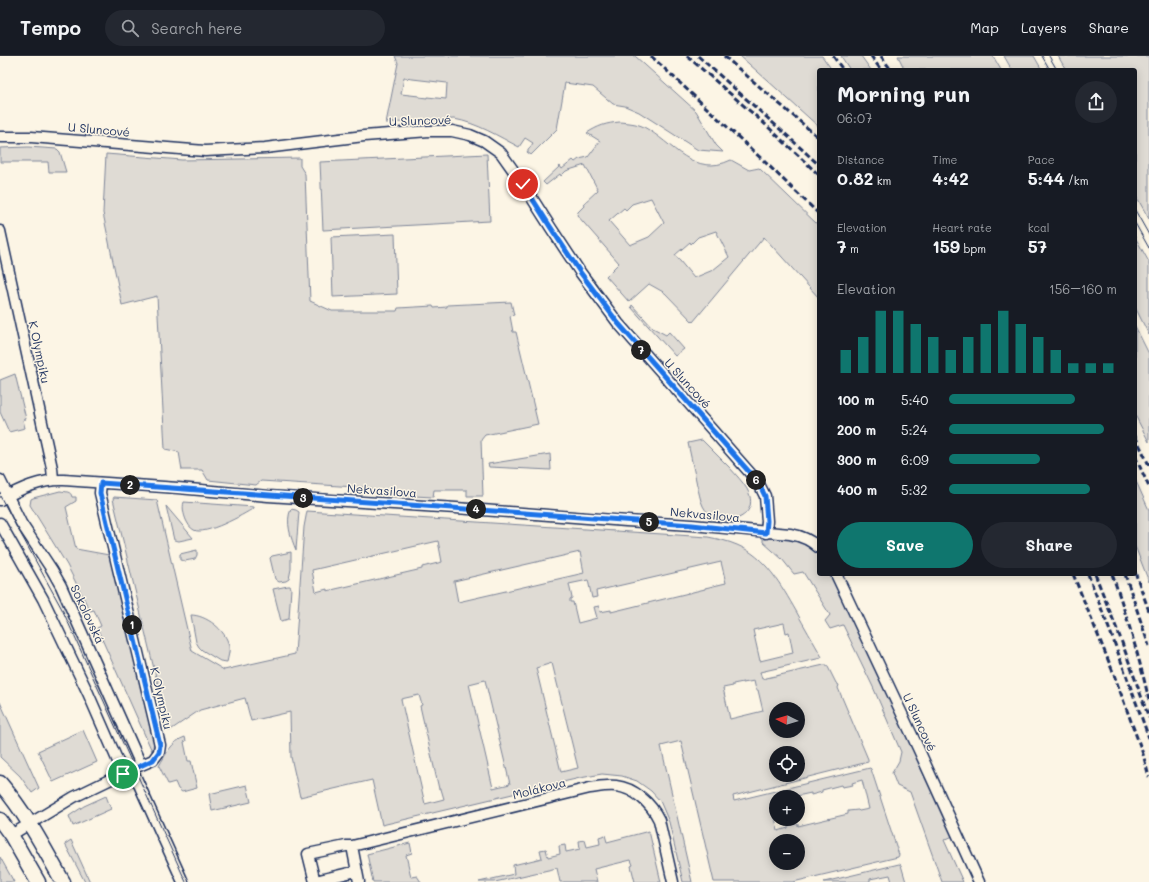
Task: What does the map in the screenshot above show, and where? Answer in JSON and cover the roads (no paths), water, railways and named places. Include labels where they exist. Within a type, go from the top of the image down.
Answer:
[{"type":"main road","points":[[0,783],[12,796],[31,824],[64,882]]},
{"type":"main road","points":[[0,820],[38,882]]},
{"type":"street","name":"U Sluncové","points":[[0,137],[31,137],[205,151],[265,148],[364,136],[429,131],[452,131],[470,135],[484,141],[501,153],[580,272],[618,323],[758,482],[765,496],[767,521],[766,533]]},
{"type":"street","name":"K Olympiku","points":[[0,231],[52,468],[53,479]]},
{"type":"street","name":"Nekvasilova","points":[[4,498],[31,485],[53,479],[692,525],[766,533]]},
{"type":"street","name":"Sokolovská","points":[[0,480],[4,498],[61,586],[141,765]]},
{"type":"street","name":"K Olympiku","points":[[11,836],[74,798],[127,771],[153,760],[159,752],[160,745],[100,493],[101,483]]},
{"type":"street","points":[[0,523],[24,563],[46,606],[183,882]]},
{"type":"street","points":[[766,533],[801,536],[817,546]]},
{"type":"street","name":"U Sluncové","points":[[837,576],[979,882]]},
{"type":"street","name":"Molákova","points":[[356,871],[315,882],[308,854],[352,846],[590,788],[616,786],[629,790],[640,796],[655,812],[659,820],[673,882]]},
{"type":"street","points":[[352,846],[358,882]]},
{"type":"tram line","points":[[1042,56],[1049,68]]},
{"type":"tram line","points":[[1049,56],[1056,68]]},
{"type":"tram line","points":[[1137,214],[1149,235]]},
{"type":"tram line","points":[[1137,227],[1149,248]]},
{"type":"tram line","points":[[0,496],[62,609],[186,882]]},
{"type":"railway","points":[[651,56],[817,212]]},
{"type":"railway","points":[[687,56],[766,125],[817,173]]},
{"type":"railway","points":[[698,56],[817,163]]},
{"type":"railway","points":[[724,56],[817,136]]},
{"type":"railway","points":[[833,56],[842,68]]},
{"type":"railway","points":[[871,56],[880,68]]},
{"type":"railway","points":[[881,56],[890,68]]},
{"type":"railway","points":[[1137,440],[1149,465]]},
{"type":"railway","points":[[1137,460],[1149,487]]},
{"type":"railway","points":[[1074,576],[1113,672],[1143,754],[1149,777]]},
{"type":"railway","points":[[1089,576],[1149,738]]},
{"type":"railway","points":[[1096,576],[1120,637],[1149,718]]},
{"type":"railway","points":[[1113,576],[1123,605],[1149,700]]},
{"type":"railway","points":[[1126,576],[1149,646]]},
{"type":"railway","points":[[1136,576],[1149,611]]}]
